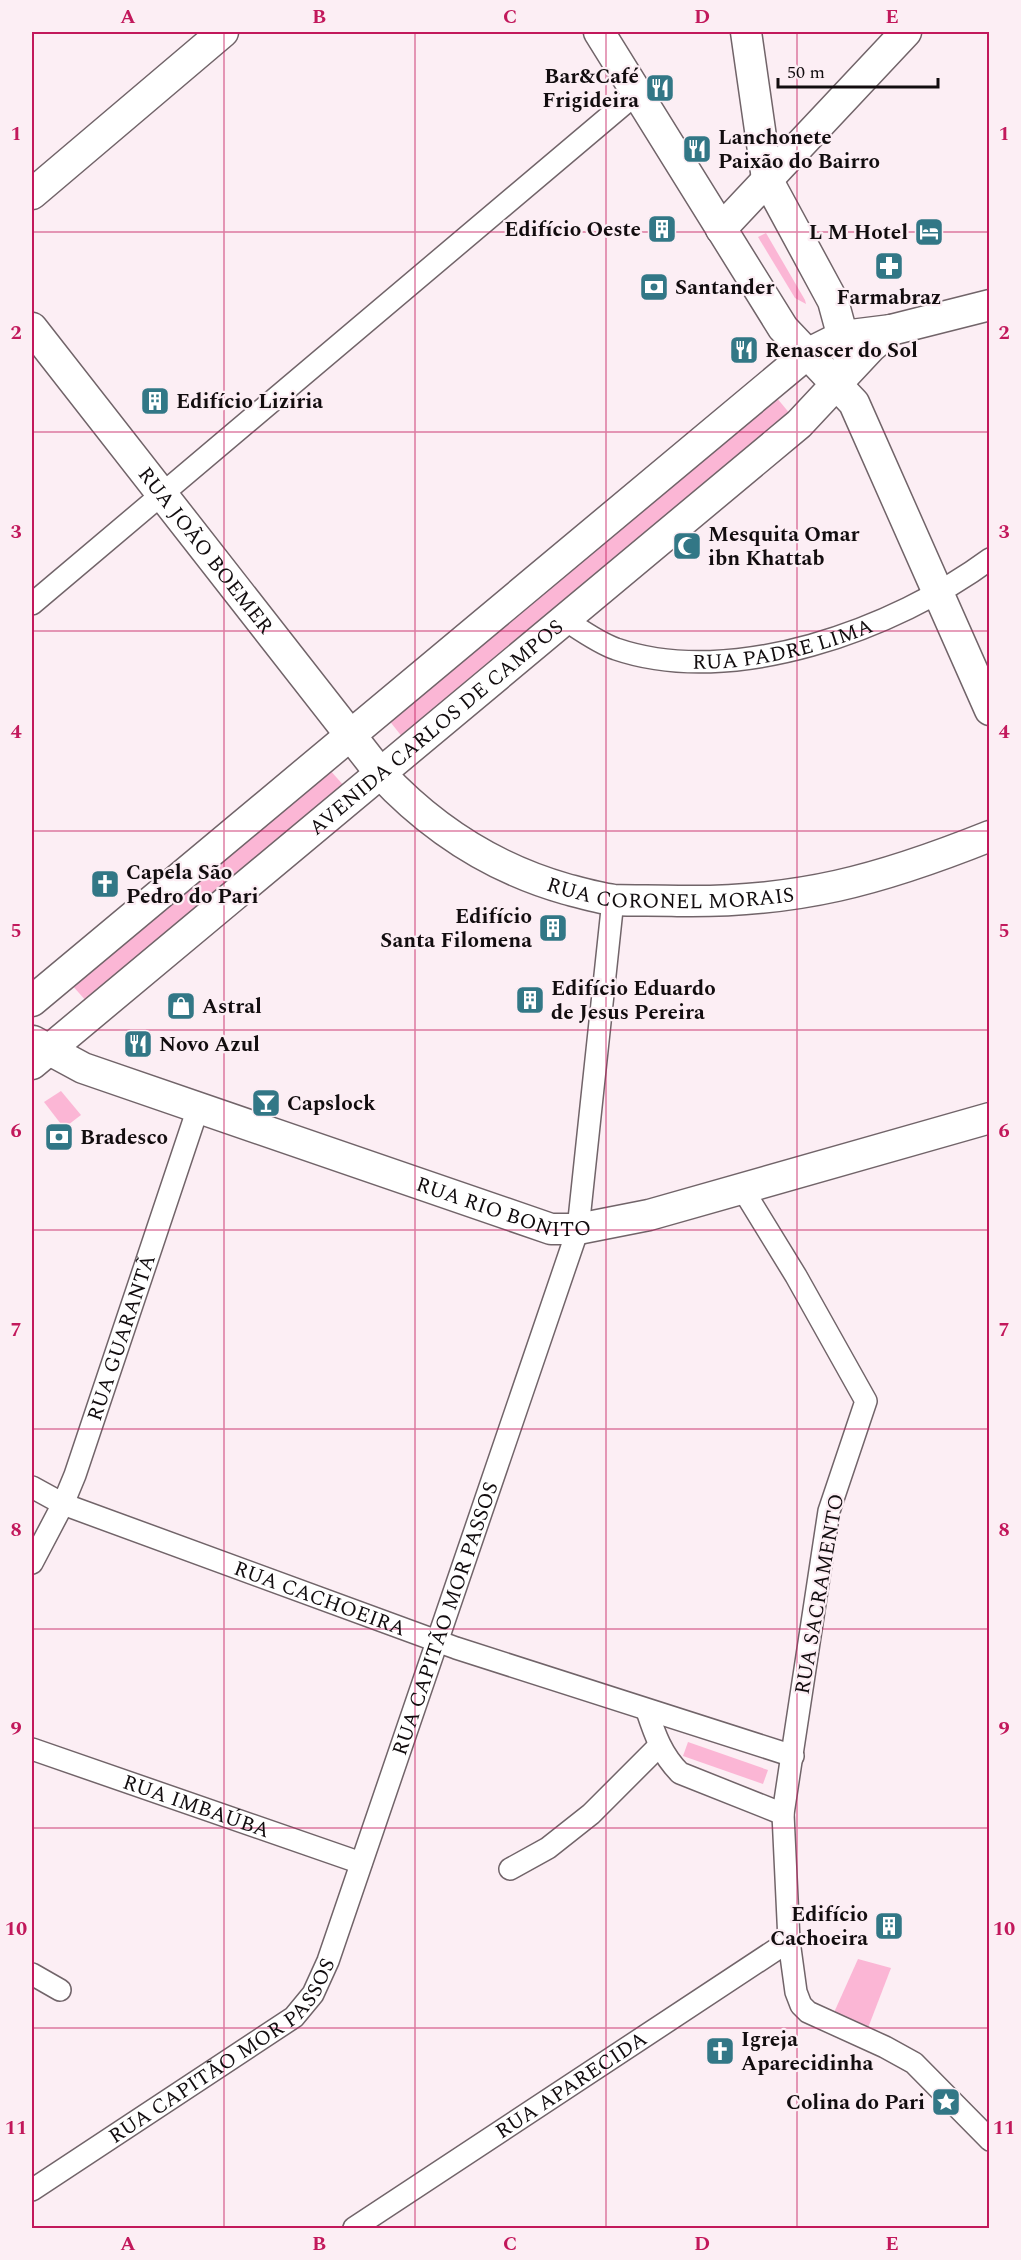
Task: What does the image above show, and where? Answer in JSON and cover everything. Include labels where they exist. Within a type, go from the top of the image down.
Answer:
[{"type":"main road","points":[[32,194],[223,32]]},
{"type":"main road","points":[[599,32],[783,328],[807,354],[847,385]]},
{"type":"main road","points":[[746,32],[767,179],[832,301],[843,336],[847,385],[990,710]]},
{"type":"main road","points":[[721,229],[906,32]]},
{"type":"main road","points":[[32,1000],[807,354],[843,336],[891,330],[990,305]]},
{"type":"main road","name":"RUA JOÃO BOEMER","points":[[32,328],[380,773]]},
{"type":"main road","name":"AVENIDA CARLOS DE CAMPOS","points":[[37,1051],[380,773],[847,385],[871,347],[891,330]]},
{"type":"main road","name":"RUA CORONEL MORAIS","points":[[380,773],[430,822],[494,863],[553,885],[613,900],[730,901],[768,899],[825,890],[880,876],[990,836]]},
{"type":"main road","name":"RUA RIO BONITO","points":[[37,1051],[551,1229],[578,1229],[649,1215],[990,1118]]},
{"type":"street","points":[[32,604],[637,93]]},
{"type":"street","name":"RUA PADRE LIMA","points":[[564,619],[598,641],[632,653],[691,660],[735,659],[821,642],[901,611],[961,580],[990,559]]},
{"type":"street","name":"RUA CAPITÃO MOR PASSOS","points":[[32,2190],[294,2017],[305,2007],[328,1960],[578,1229],[613,900]]},
{"type":"street","name":"RUA GUARANTÃ","points":[[32,1563],[63,1504],[198,1107]]},
{"type":"street","name":"RUA SACRAMENTO","points":[[742,1188],[796,1276],[866,1401],[829,1511],[783,1814]]},
{"type":"street","name":"RUA CACHOEIRA","points":[[32,1487],[63,1504],[438,1641],[647,1711],[793,1756]]},
{"type":"street","points":[[647,1711],[659,1746],[668,1761],[680,1773],[783,1814],[789,1941],[796,1992],[801,2005],[807,2012],[885,2047],[914,2063],[990,2140]]},
{"type":"street","points":[[510,1869],[548,1848],[591,1814],[659,1746]]},
{"type":"street","name":"RUA IMBAÚBA","points":[[32,1749],[362,1863]]},
{"type":"street","name":"RUA APARECIDA","points":[[354,2229],[789,1941]]},
{"type":"street","points":[[32,1974],[60,1990]]},
{"type":"shaded area","points":[[766,233],[806,304],[795,298],[758,237]]},
{"type":"shaded area","points":[[776,397],[791,415],[403,738],[388,719]]},
{"type":"shaded area","points":[[329,769],[345,787],[87,1002],[71,984]]},
{"type":"shaded area","points":[[61,1091],[81,1115],[64,1128],[44,1102]]},
{"type":"shaded area","points":[[688,1742],[768,1770],[763,1784],[683,1756]]},
{"type":"shaded area","points":[[858,1959],[891,1968],[868,2028],[832,2017]]},
{"type":"place","name":"Bar&Café Frigideira","points":[[660,88]]},
{"type":"place","name":"Lanchonete Paixão do Bairro","points":[[697,149]]},
{"type":"place","name":"Edifício Oeste","points":[[662,229]]},
{"type":"place","name":"L M Hotel","points":[[929,232]]},
{"type":"place","name":"Farmabraz","points":[[889,266]]},
{"type":"place","name":"Santander","points":[[654,287]]},
{"type":"place","name":"Renascer do Sol","points":[[744,350]]},
{"type":"place","name":"Edifício Liziria","points":[[155,401]]},
{"type":"place","name":"Mesquita Omar ibn Khattab","points":[[687,546]]},
{"type":"place","name":"Capela São Pedro do Pari","points":[[105,884]]},
{"type":"place","name":"Edifício Santa Filomena","points":[[553,928]]},
{"type":"place","name":"Edifício Eduardo de Jesus Pereira","points":[[530,1000]]},
{"type":"place","name":"Astral","points":[[181,1006]]},
{"type":"place","name":"Novo Azul","points":[[138,1044]]},
{"type":"place","name":"Capslock","points":[[266,1103]]},
{"type":"place","name":"Bradesco","points":[[59,1137]]},
{"type":"place","name":"Edifício Cachoeira","points":[[889,1926]]},
{"type":"place","name":"Igreja Aparecidinha","points":[[720,2051]]},
{"type":"place","name":"Colina do Pari","points":[[946,2102]]}]
